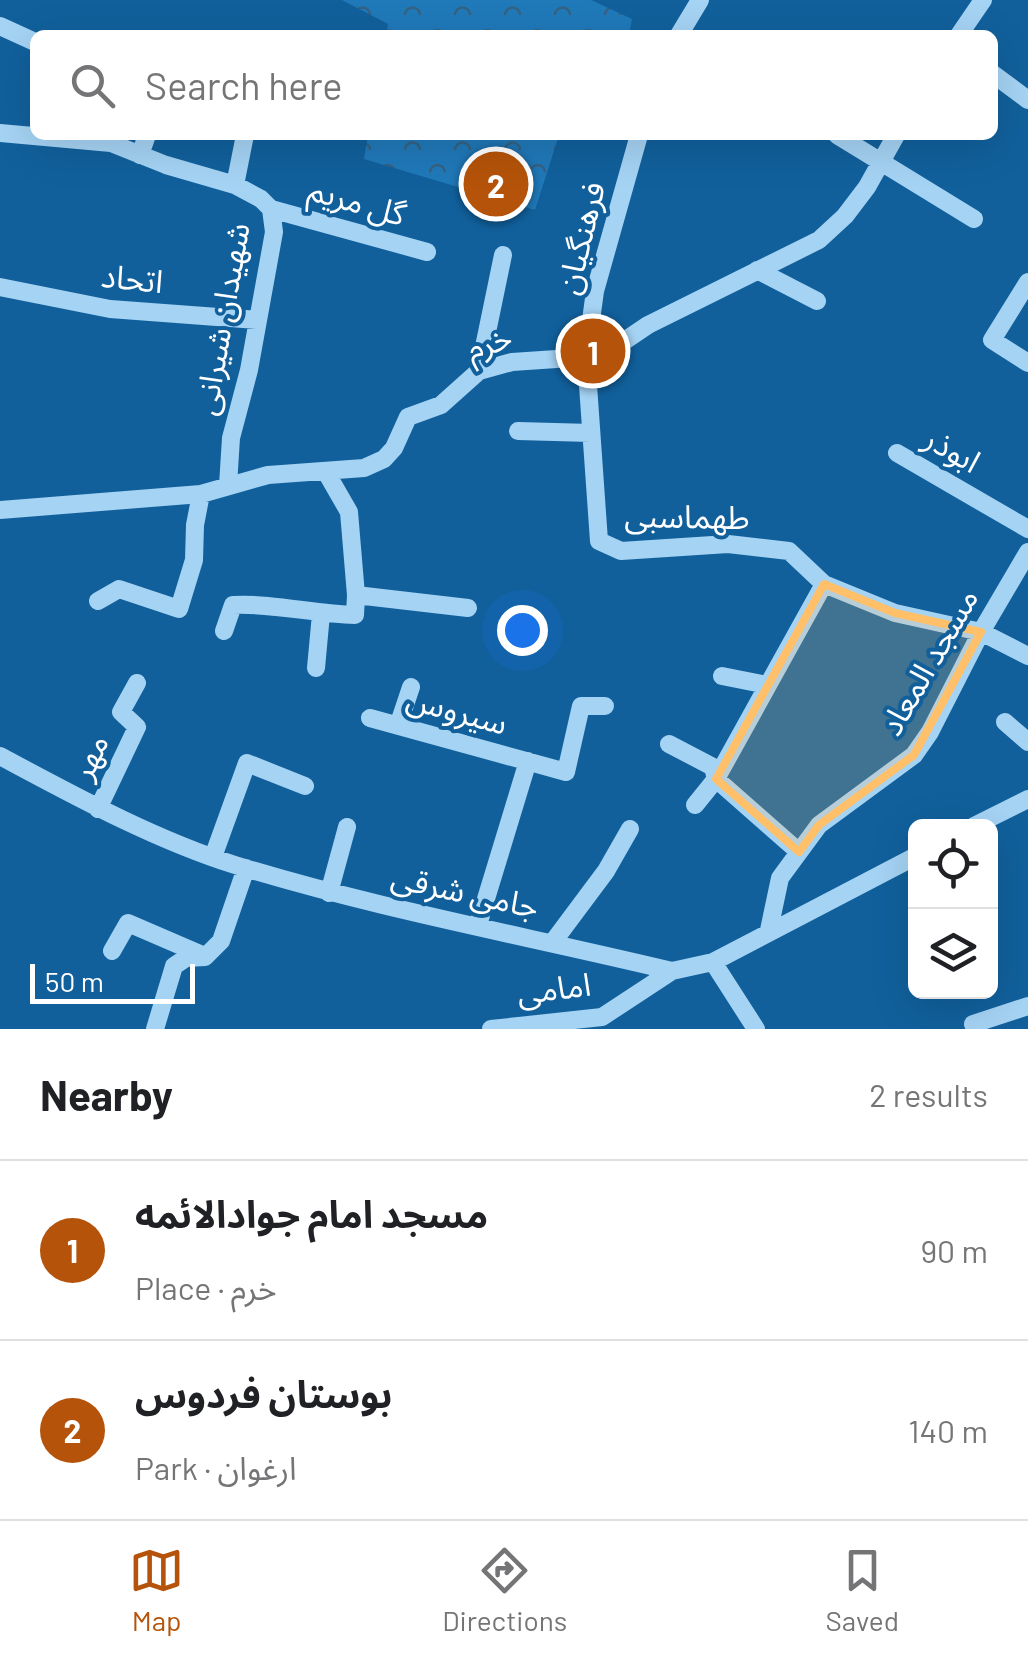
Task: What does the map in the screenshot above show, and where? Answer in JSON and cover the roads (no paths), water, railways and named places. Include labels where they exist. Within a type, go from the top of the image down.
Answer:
[{"type":"street","points":[[684,30],[700,0]]},
{"type":"street","points":[[963,30],[983,0]]},
{"type":"street","points":[[0,26],[30,40]]},
{"type":"street","points":[[998,78],[1028,100]]},
{"type":"street","name":"شهیدان شیرانی","points":[[0,133],[30,135]]},
{"type":"street","name":"شهیدان شیرانی","points":[[84,140],[110,143],[235,186],[271,208],[274,232],[231,438],[228,485]]},
{"type":"street","points":[[140,155],[145,140]]},
{"type":"street","points":[[235,186],[244,140]]},
{"type":"street","name":"فرهنگیان","points":[[586,357],[596,291],[638,140]]},
{"type":"street","points":[[846,140],[974,218]]},
{"type":"street","name":"خرم","points":[[0,510],[201,494],[268,475],[364,468],[384,459],[394,448],[408,417],[441,404],[479,371],[512,362],[586,357],[611,350],[648,324],[818,240],[845,216],[893,140]]},
{"type":"street","name":"گل مریم","points":[[271,208],[427,252]]},
{"type":"street","points":[[479,371],[503,255]]},
{"type":"street","points":[[756,270],[817,301]]},
{"type":"street","points":[[1028,282],[992,340],[1028,364]]},
{"type":"street","name":"اتحاد","points":[[0,287],[110,309],[258,320]]},
{"type":"street","name":"طهماسبی","points":[[586,357],[599,541],[620,551],[728,544],[790,551],[824,584],[895,613],[981,632],[1028,656]]},
{"type":"street","points":[[518,431],[592,433]]},
{"type":"street","name":"ابوذر","points":[[897,453],[1028,529]]},
{"type":"street","points":[[224,631],[233,605],[263,604],[321,614],[355,615],[349,512],[326,472]]},
{"type":"street","points":[[98,601],[119,589],[178,609],[194,560],[201,494]]},
{"type":"street","name":"مسجد المعاد","points":[[768,930],[780,878],[819,825],[914,756],[1028,552]]},
{"type":"street","points":[[695,805],[716,779],[824,584]]},
{"type":"street","points":[[356,595],[468,608]]},
{"type":"street","points":[[316,668],[321,614]]},
{"type":"street","points":[[722,676],[767,685]]},
{"type":"street","name":"مهر","points":[[98,808],[137,727],[120,712],[137,683]]},
{"type":"street","points":[[398,726],[411,687]]},
{"type":"street","name":"سیروس","points":[[370,718],[566,772],[581,706],[605,706]]},
{"type":"street","points":[[1005,722],[1028,742]]},
{"type":"street","points":[[669,744],[713,767],[716,779],[799,852]]},
{"type":"street","name":"جامی شرقی","points":[[0,756],[98,808],[246,868],[329,893],[672,971],[713,962],[908,860]]},
{"type":"street","name":"سیروس","points":[[478,925],[528,761]]},
{"type":"street","points":[[213,857],[246,764],[304,786]]},
{"type":"street","points":[[988,819],[1028,798]]},
{"type":"street","points":[[329,893],[348,826]]},
{"type":"street","points":[[553,942],[606,872],[630,829]]},
{"type":"street","points":[[155,1029],[174,966],[186,958],[205,956],[221,941],[246,868]]},
{"type":"street","points":[[112,951],[128,923],[205,956]]},
{"type":"street","points":[[713,962],[756,1029]]},
{"type":"street","name":"امامی","points":[[492,1029],[574,1024],[602,1017],[672,971]]},
{"type":"street","points":[[973,1024],[1028,1006]]},
{"type":"place","name":"بوستان فردوس","points":[[496,184]]},
{"type":"place","name":"مسجد امام جوادالائمه","points":[[593,351]]}]
